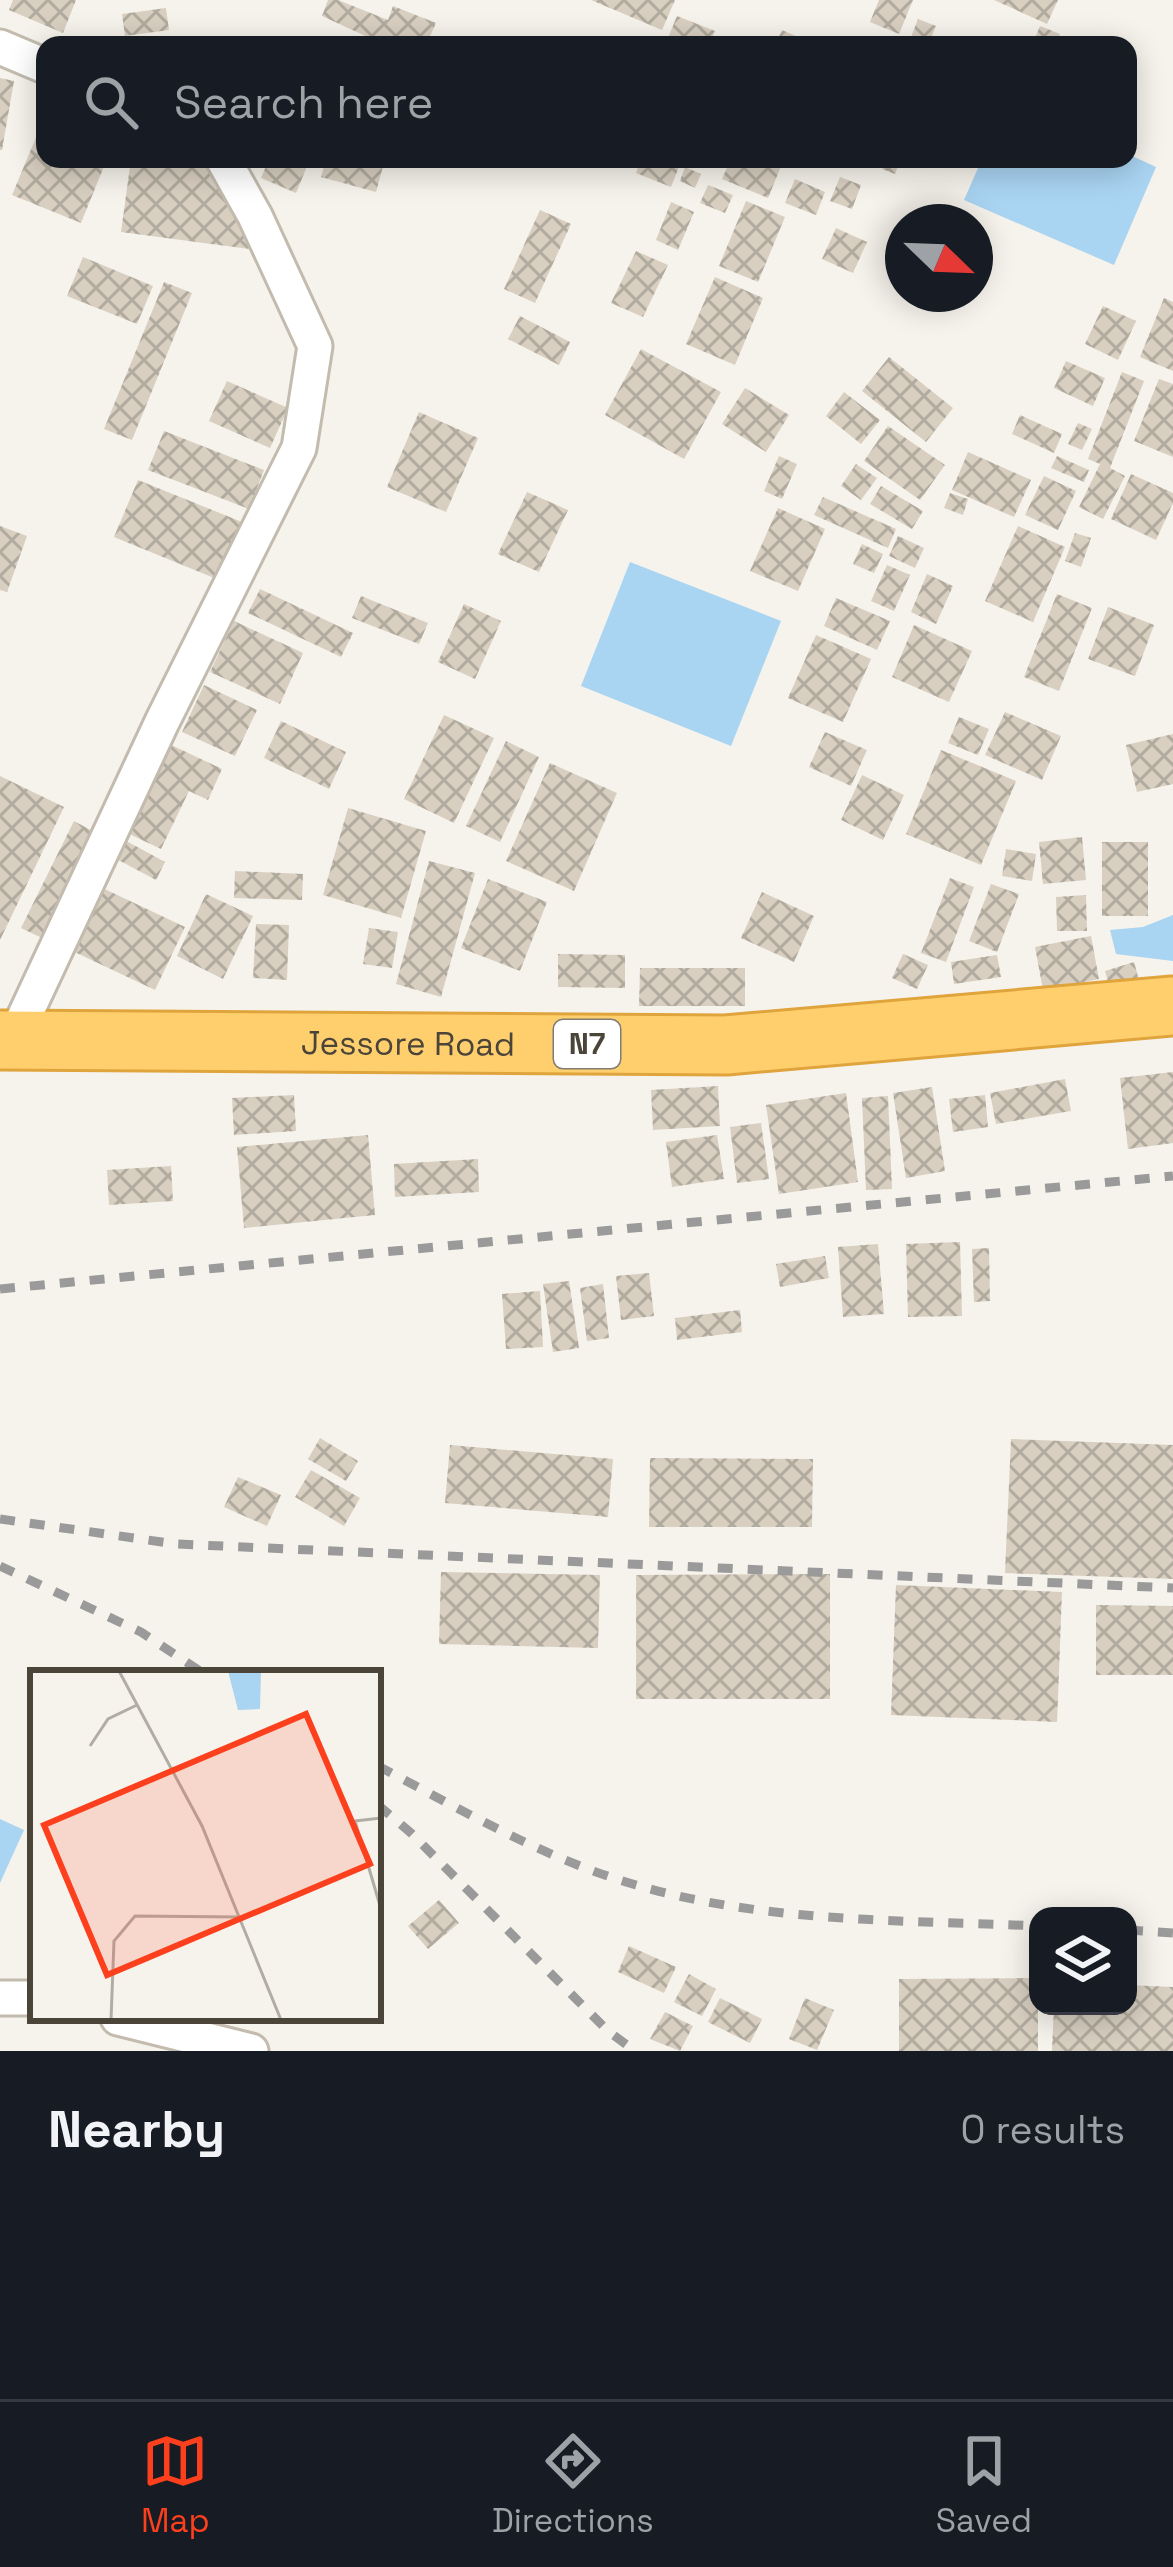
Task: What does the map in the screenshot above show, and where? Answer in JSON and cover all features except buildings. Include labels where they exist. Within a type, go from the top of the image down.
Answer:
[{"type":"highway","name":"Jessore Road","points":[[6,1041],[726,1045],[1173,1006]]},
{"type":"street","points":[[0,47],[36,62]]},
{"type":"street","points":[[6,1041],[299,448],[315,346],[229,168]]},
{"type":"street","points":[[130,2021],[251,2051]]},
{"type":"water","points":[[1137,158],[1156,167],[1114,265],[993,213],[993,204],[964,200],[978,168],[1137,168]]},
{"type":"water","points":[[630,562],[781,621],[731,746],[581,686]]},
{"type":"water","points":[[1173,915],[1173,961],[1116,954],[1110,930],[1143,927]]},
{"type":"water","points":[[0,1819],[24,1830],[0,1883]]},
{"type":"railway","points":[[0,1289],[1173,1176]]},
{"type":"railway","points":[[0,1519],[176,1544],[1173,1588]]},
{"type":"railway","points":[[0,1566],[141,1632],[198,1670]]},
{"type":"railway","points":[[381,1768],[569,1862],[685,1897],[836,1918],[1029,1926]]},
{"type":"railway","points":[[381,1808],[608,2031],[635,2051]]},
{"type":"railway","points":[[1137,1931],[1173,1933]]}]
